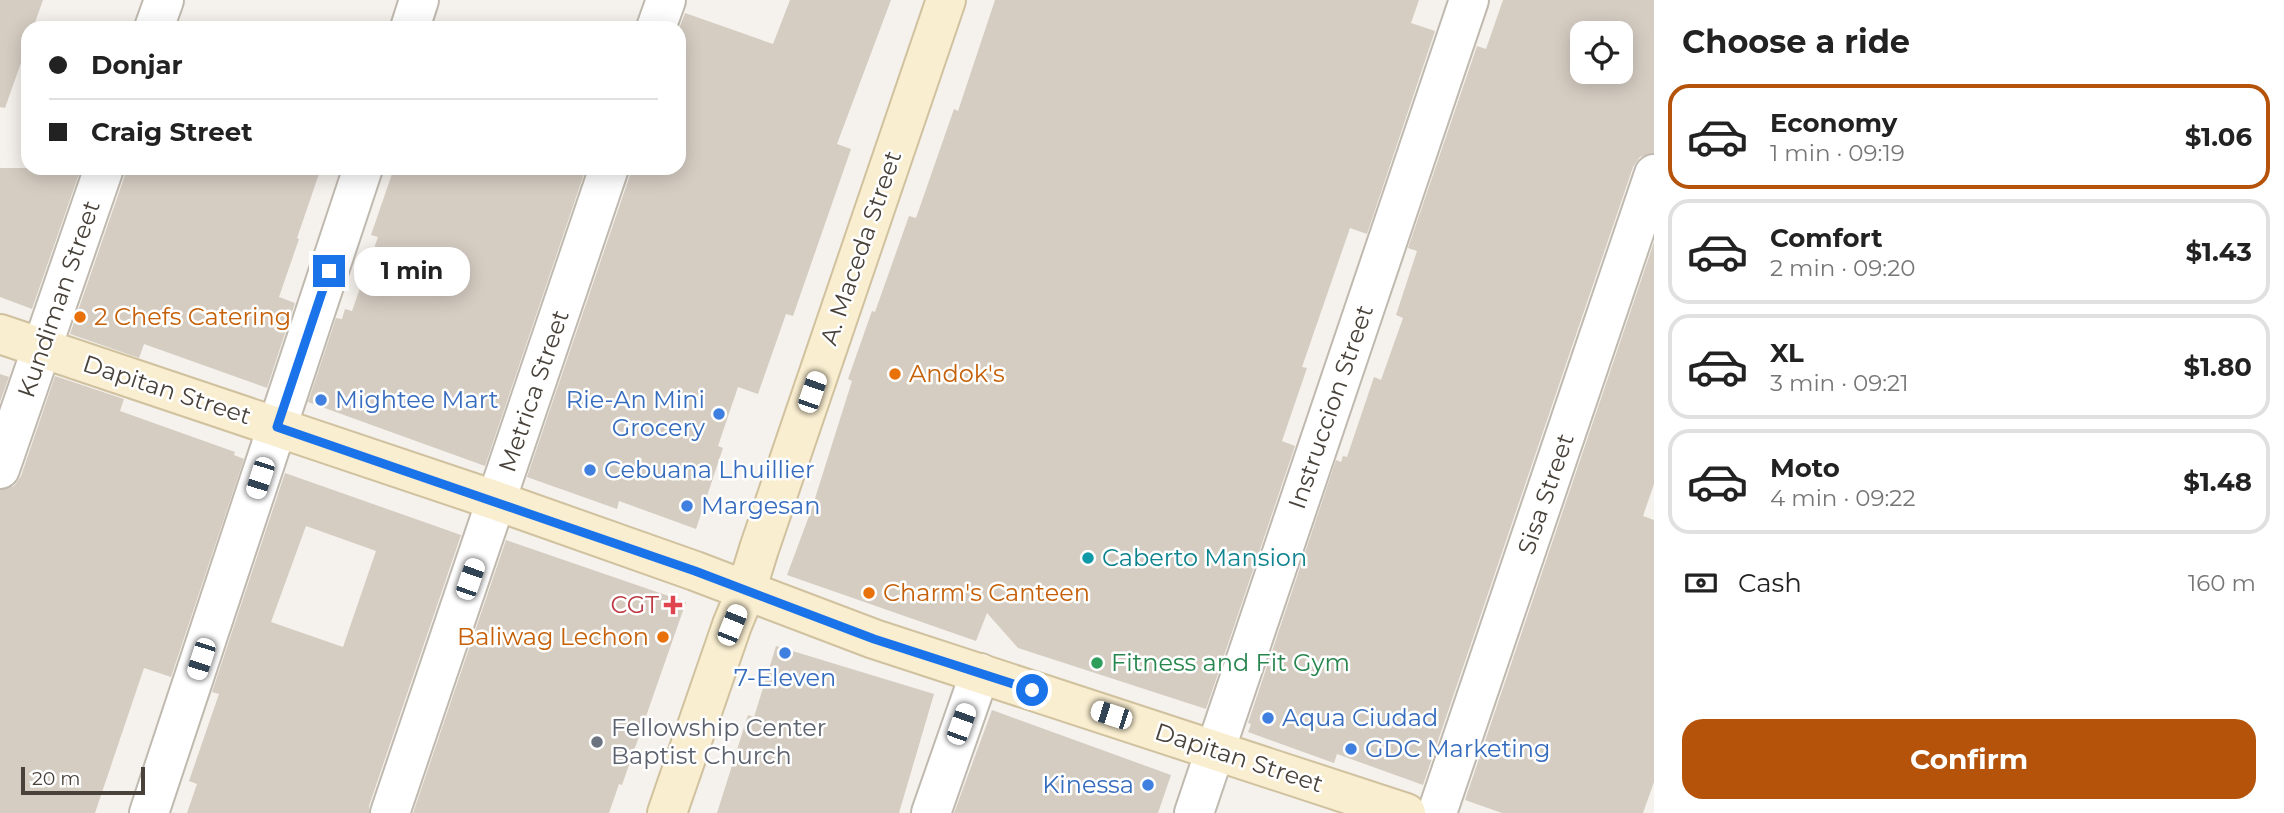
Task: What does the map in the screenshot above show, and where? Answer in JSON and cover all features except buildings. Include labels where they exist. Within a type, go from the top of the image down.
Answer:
[{"type":"street","points":[[156,21],[164,0]]},
{"type":"street","points":[[412,21],[419,0]]},
{"type":"street","points":[[658,21],[666,0]]},
{"type":"street","name":"A. Maceda Street","points":[[667,813],[732,625],[747,591],[946,0]]},
{"type":"street","name":"Instruccion Street","points":[[1194,813],[1469,0]]},
{"type":"street","name":"Sisa Street","points":[[1437,813],[1654,174]]},
{"type":"street","name":"Kundiman Street","points":[[0,469],[102,175]]},
{"type":"street","points":[[149,813],[361,175]]},
{"type":"street","name":"Metrica Street","points":[[390,813],[607,175]]},
{"type":"street","name":"Dapitan Street","points":[[0,334],[497,501],[874,639],[1406,813]]},
{"type":"street","points":[[931,813],[980,673]]},
{"type":"place","name":"2 Chefs Catering","points":[[80,317]]},
{"type":"place","name":"Andok's","points":[[895,374]]},
{"type":"place","name":"Mightee Mart","points":[[321,400]]},
{"type":"place","name":"Rie-An Mini Grocery","points":[[719,414]]},
{"type":"place","name":"Cebuana Lhuillier","points":[[590,470]]},
{"type":"place","name":"Margesan","points":[[687,506]]},
{"type":"place","name":"Caberto Mansion","points":[[1088,558]]},
{"type":"place","name":"Charm's Canteen","points":[[869,593]]},
{"type":"place","name":"CGT","points":[[673,605]]},
{"type":"place","name":"Baliwag Lechon","points":[[663,637]]},
{"type":"place","name":"7-Eleven","points":[[785,653]]},
{"type":"place","name":"Fitness and Fit Gym","points":[[1097,663]]},
{"type":"place","name":"Aqua Ciudad","points":[[1268,718]]},
{"type":"place","name":"Fellowship Center Baptist Church","points":[[597,742]]},
{"type":"place","name":"GDC Marketing","points":[[1351,749]]},
{"type":"place","name":"Kinessa","points":[[1148,785]]},
{"type":"route","points":[[329,271],[277,427],[695,571],[874,639],[1032,690]]}]
